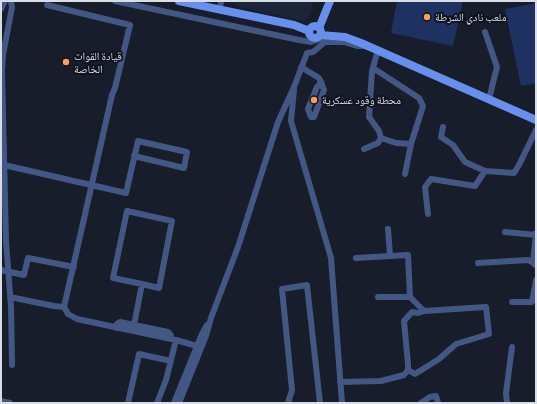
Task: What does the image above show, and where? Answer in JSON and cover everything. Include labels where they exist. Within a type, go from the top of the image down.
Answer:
[{"type":"main road","points":[[179,1],[192,2],[220,10],[294,26],[318,34],[345,37],[489,98],[536,120]]},
{"type":"main road","points":[[318,34],[325,1]]},
{"type":"main road","points":[[318,34],[330,1]]},
{"type":"street","points":[[1,9],[5,1]]},
{"type":"street","points":[[11,1],[12,7],[3,55],[2,72],[6,242],[4,270],[10,297],[12,365]]},
{"type":"street","points":[[115,1],[311,42],[318,34]]},
{"type":"street","points":[[220,10],[221,1]]},
{"type":"street","points":[[47,6],[130,25],[116,88],[112,95],[64,307],[68,314],[76,319],[197,346]]},
{"type":"street","points":[[485,32],[497,67],[489,98]]},
{"type":"street","points":[[307,53],[313,52],[318,34]]},
{"type":"street","points":[[299,40],[307,53]]},
{"type":"street","points":[[364,149],[378,143],[381,138],[379,131],[369,117],[373,68],[378,50]]},
{"type":"street","points":[[174,403],[238,247],[278,122],[307,53]]},
{"type":"street","points":[[301,67],[319,78],[321,82],[324,90],[314,117],[311,117],[308,109],[317,87],[321,82]]},
{"type":"street","points":[[373,68],[419,98],[423,106],[411,144],[405,174]]},
{"type":"street","points":[[294,87],[292,121],[331,258],[342,403]]},
{"type":"street","points":[[443,127],[441,137],[453,146],[465,162],[485,171],[514,173],[536,130]]},
{"type":"street","points":[[381,138],[411,144]]},
{"type":"street","points":[[4,165],[126,193],[134,156],[138,141],[187,152],[184,168],[134,156]]},
{"type":"street","points":[[428,214],[425,187],[431,179],[476,186],[485,171]]},
{"type":"street","points":[[126,212],[172,221],[159,288],[142,284],[113,278],[126,212]]},
{"type":"street","points":[[388,229],[390,255]]},
{"type":"street","points":[[505,232],[536,234],[535,265]]},
{"type":"street","points":[[1,254],[6,242]]},
{"type":"street","points":[[356,258],[408,254],[410,297],[424,311]]},
{"type":"street","points":[[4,270],[24,275],[28,258],[74,268]]},
{"type":"street","points":[[478,263],[528,260],[535,265]]},
{"type":"street","points":[[512,302],[532,302],[536,280]]},
{"type":"street","points":[[134,325],[142,284]]},
{"type":"street","points":[[288,403],[292,390],[282,289],[307,285],[320,403]]},
{"type":"street","points":[[10,297],[64,307]]},
{"type":"street","points":[[378,297],[410,297]]},
{"type":"street","points":[[340,382],[381,381],[404,375],[408,370],[404,321],[412,312],[418,313],[424,311],[486,307],[489,334],[456,344],[439,359],[416,374],[408,370]]},
{"type":"street","points":[[179,403],[206,336],[210,318]]},
{"type":"street","points":[[117,328],[117,324],[120,322],[168,332],[171,335],[173,340],[171,361],[166,380],[157,403]]},
{"type":"street","points":[[507,403],[506,393],[512,347]]},
{"type":"street","points":[[128,403],[139,354],[171,361]]},
{"type":"street","points":[[421,403],[430,397],[436,396],[438,403]]},
{"type":"street","points":[[1,401],[10,403]]},
{"type":"shaded area","points":[[230,1],[314,1],[309,18],[304,21],[238,7]]},
{"type":"shaded area","name":"ملعب نادي الشرطة","points":[[397,1],[463,1],[453,46],[391,33]]},
{"type":"shaded area","points":[[536,3],[536,83],[521,86],[505,9]]},
{"type":"place","name":"ملعب نادي الشرطة","points":[[427,17]]},
{"type":"place","name":"قيادة القوات الخاصة","points":[[66,62]]},
{"type":"place","name":"محطة وقود عسكرية","points":[[314,100]]}]
